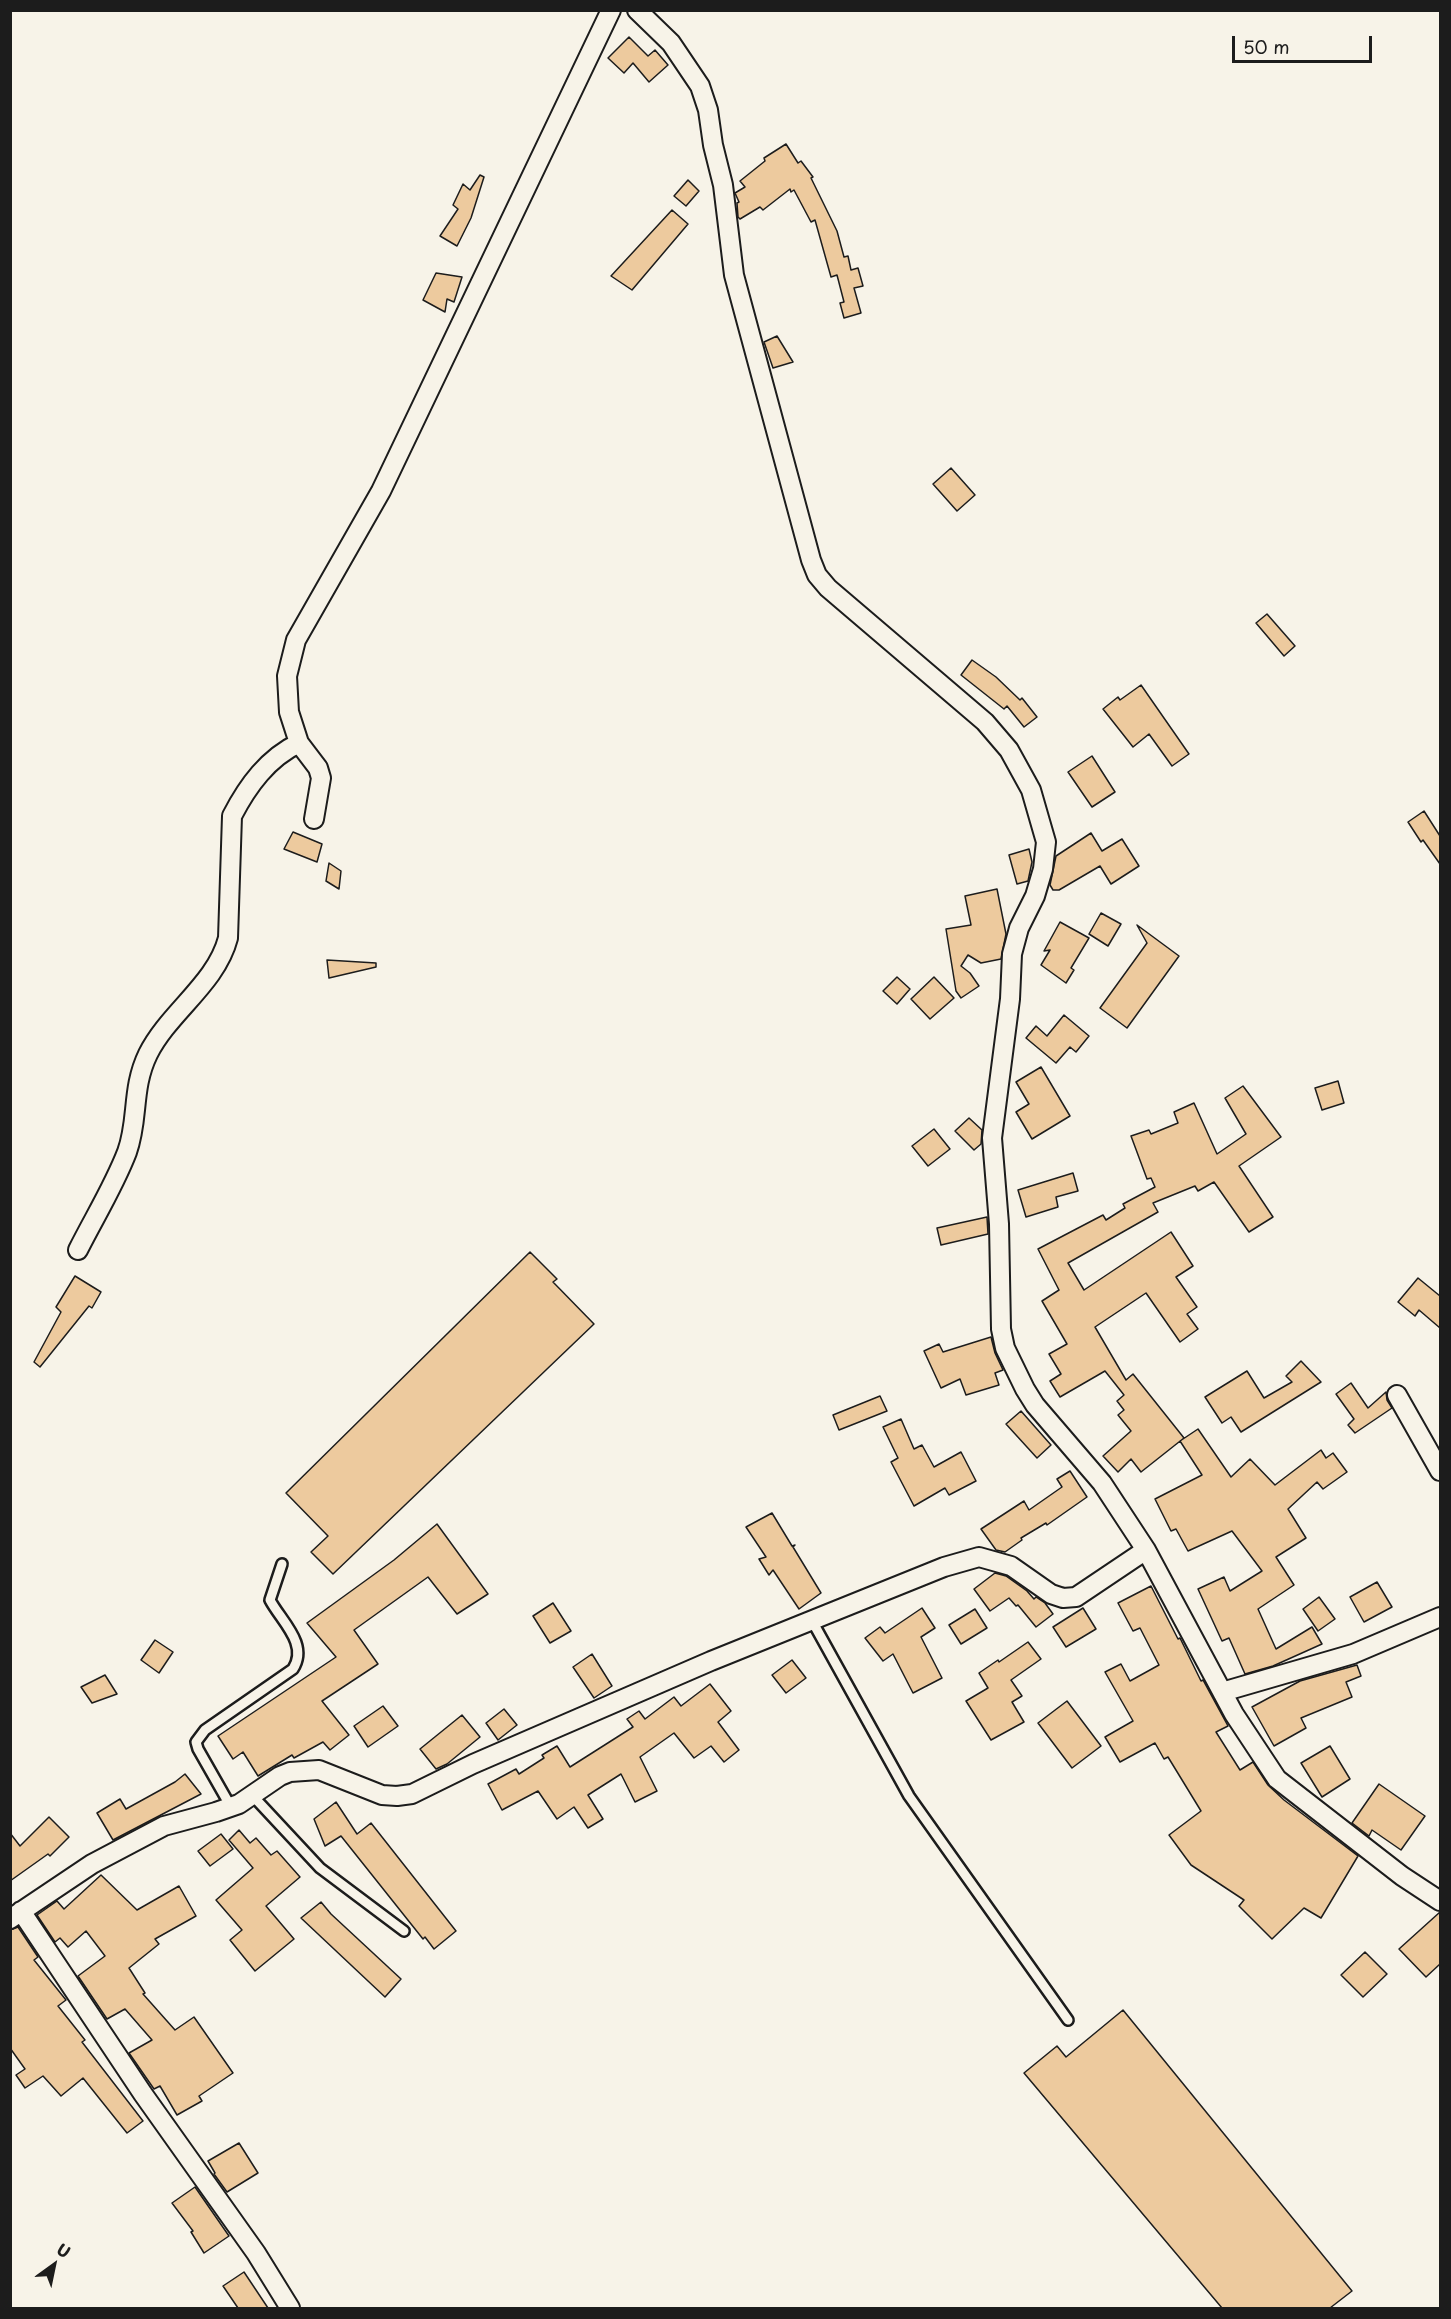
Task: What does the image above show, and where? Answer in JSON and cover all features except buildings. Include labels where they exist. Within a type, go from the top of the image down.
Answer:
[{"type":"street","points":[[314,819],[321,778],[318,768],[299,743],[289,712],[287,676],[296,640],[381,491],[611,10]]},
{"type":"street","points":[[637,10],[670,43],[700,86],[708,110],[713,145],[723,185],[734,275],[817,575],[828,588],[985,722],[1009,750],[1031,790],[1046,842],[1043,869],[1035,896],[1019,928],[1012,954],[1010,999],[992,1138],[999,1224],[1001,1329],[1005,1348],[1035,1405],[1102,1483],[1146,1550],[1222,1692],[1263,1759],[1282,1784],[1393,1870],[1440,1901]]},
{"type":"street","points":[[78,1250],[127,1152],[133,1128],[137,1083],[148,1055],[163,1029],[213,971],[225,949],[228,938],[232,816],[269,762],[282,751],[299,743]]},
{"type":"street","points":[[1397,1395],[1440,1471]]},
{"type":"street","points":[[290,2308],[256,2253],[16,1915],[92,1864],[164,1826],[231,1807],[280,1776],[306,1769],[333,1773],[382,1795],[412,1794],[473,1764],[811,1620],[944,1567],[979,1557],[1011,1566],[1051,1594],[1063,1598],[1076,1597],[1146,1550]]},
{"type":"street","points":[[1222,1692],[1353,1654],[1440,1617]]},
{"type":"lane","points":[[231,1807],[196,1742],[205,1730],[293,1669],[298,1662],[300,1653],[297,1642],[270,1600],[282,1564]]},
{"type":"lane","points":[[811,1620],[909,1796],[1068,2019]]},
{"type":"lane","points":[[252,1795],[320,1868],[404,1931]]}]
